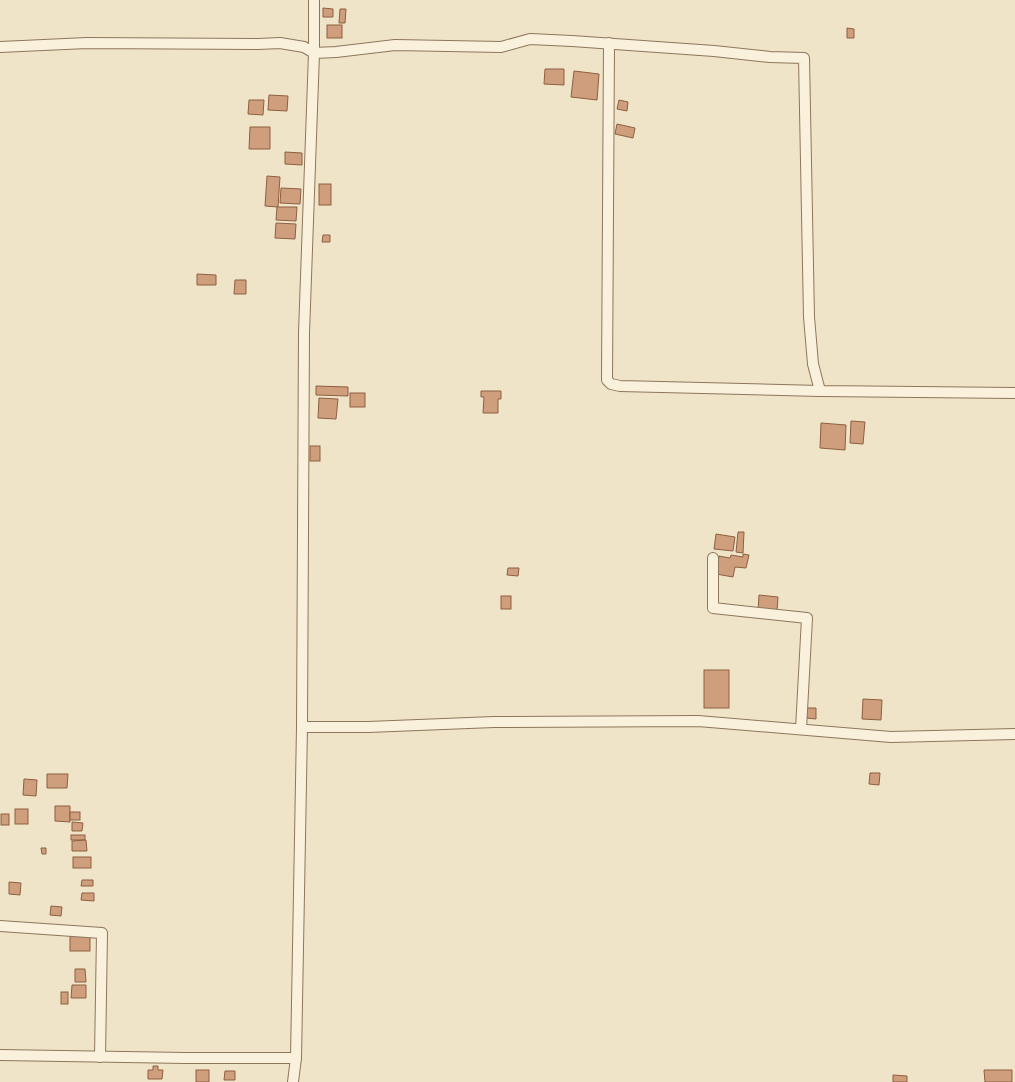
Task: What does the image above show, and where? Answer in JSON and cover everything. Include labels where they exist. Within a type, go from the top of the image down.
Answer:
[{"type":"street","points":[[293,1082],[296,1058],[302,727],[304,333],[314,53],[314,0]]},
{"type":"street","points":[[0,47],[86,43],[280,43],[304,47],[314,53],[395,45],[502,47],[530,39],[609,43],[770,57],[804,58],[809,317],[813,364],[820,391]]},
{"type":"street","points":[[609,43],[607,380],[611,384],[620,386],[820,391],[1015,393]]},
{"type":"street","points":[[713,558],[713,608],[806,618],[801,729]]},
{"type":"street","points":[[302,727],[368,727],[494,722],[698,721],[891,737],[1015,734]]},
{"type":"street","points":[[0,926],[102,933],[100,1057]]},
{"type":"street","points":[[0,1055],[296,1058]]},
{"type":"building","points":[[323,8],[333,9],[333,17],[323,17]]},
{"type":"building","points":[[340,9],[346,9],[345,23],[339,23]]},
{"type":"building","points":[[327,25],[342,25],[342,38],[327,38]]},
{"type":"building","points":[[847,28],[854,29],[854,38],[847,38]]},
{"type":"building","points":[[545,69],[564,69],[564,85],[544,84]]},
{"type":"building","points":[[574,71],[599,74],[597,100],[571,97]]},
{"type":"building","points":[[269,95],[288,96],[287,111],[268,110]]},
{"type":"building","points":[[249,100],[264,100],[263,115],[248,114]]},
{"type":"building","points":[[619,100],[628,102],[627,111],[617,109]]},
{"type":"building","points":[[617,124],[635,128],[633,138],[615,134]]},
{"type":"building","points":[[250,127],[270,127],[270,149],[249,149]]},
{"type":"building","points":[[285,152],[302,153],[302,165],[285,164]]},
{"type":"building","points":[[267,176],[280,177],[278,207],[265,206]]},
{"type":"building","points":[[319,184],[331,184],[331,205],[319,205]]},
{"type":"building","points":[[281,188],[301,189],[300,204],[280,203]]},
{"type":"building","points":[[277,207],[297,207],[296,221],[276,220]]},
{"type":"building","points":[[276,223],[296,224],[295,239],[275,238]]},
{"type":"building","points":[[323,235],[330,235],[330,242],[322,242]]},
{"type":"building","points":[[197,274],[216,275],[216,285],[197,285]]},
{"type":"building","points":[[235,280],[246,280],[246,294],[234,294]]},
{"type":"building","points":[[316,386],[348,387],[348,396],[316,395]]},
{"type":"building","points":[[481,391],[501,391],[501,399],[498,399],[498,413],[483,413],[484,397],[481,397]]},
{"type":"building","points":[[350,393],[365,393],[365,407],[350,407]]},
{"type":"building","points":[[319,398],[338,399],[336,419],[318,418]]},
{"type":"building","points":[[851,421],[865,422],[863,444],[850,443]]},
{"type":"building","points":[[821,423],[846,425],[845,450],[820,448]]},
{"type":"building","points":[[310,446],[320,446],[320,461],[310,461]]},
{"type":"building","points":[[738,532],[744,532],[743,553],[736,552]]},
{"type":"building","points":[[716,534],[735,537],[733,551],[714,549]]},
{"type":"building","points":[[743,554],[749,555],[746,568],[735,567],[733,577],[716,574],[719,556],[730,558],[731,555],[743,557]]},
{"type":"building","points":[[508,568],[519,568],[518,576],[507,575]]},
{"type":"building","points":[[759,595],[778,597],[777,612],[758,611]]},
{"type":"building","points":[[501,596],[511,596],[511,609],[501,609]]},
{"type":"building","points":[[704,670],[729,670],[729,708],[704,708]]},
{"type":"building","points":[[863,699],[882,700],[881,720],[862,719]]},
{"type":"building","points":[[807,708],[816,708],[816,719],[806,718]]},
{"type":"building","points":[[870,773],[880,773],[879,785],[869,784]]},
{"type":"building","points":[[47,774],[68,774],[67,788],[47,788]]},
{"type":"building","points":[[24,779],[37,780],[36,796],[23,795]]},
{"type":"building","points":[[55,806],[70,806],[70,822],[55,821]]},
{"type":"building","points":[[15,809],[28,809],[28,824],[15,824]]},
{"type":"building","points":[[70,812],[80,812],[80,820],[70,820]]},
{"type":"building","points":[[1,814],[9,814],[9,825],[1,825]]},
{"type":"building","points":[[72,822],[83,823],[82,831],[72,831]]},
{"type":"building","points":[[71,835],[85,835],[85,840],[71,840]]},
{"type":"building","points":[[86,840],[87,851],[72,851],[72,841]]},
{"type":"building","points":[[41,848],[46,848],[46,854],[42,854]]},
{"type":"building","points":[[73,857],[91,857],[91,868],[73,868]]},
{"type":"building","points":[[82,880],[93,880],[93,886],[81,886]]},
{"type":"building","points":[[9,882],[21,883],[20,895],[9,894]]},
{"type":"building","points":[[82,893],[94,893],[94,901],[81,900]]},
{"type":"building","points":[[51,906],[62,907],[61,916],[50,915]]},
{"type":"building","points":[[70,935],[90,935],[90,951],[70,951]]},
{"type":"building","points":[[75,969],[85,969],[86,982],[75,982]]},
{"type":"building","points":[[72,985],[86,985],[86,998],[71,998]]},
{"type":"building","points":[[61,992],[68,992],[68,1004],[61,1004]]},
{"type":"building","points":[[153,1066],[158,1066],[158,1070],[163,1070],[162,1079],[148,1079],[148,1070],[153,1070]]},
{"type":"building","points":[[196,1070],[209,1070],[209,1082],[196,1082]]},
{"type":"building","points":[[984,1070],[1012,1070],[1012,1082],[985,1082]]},
{"type":"building","points":[[225,1071],[235,1071],[235,1080],[224,1080]]},
{"type":"building","points":[[893,1075],[907,1076],[907,1082],[893,1082]]}]
